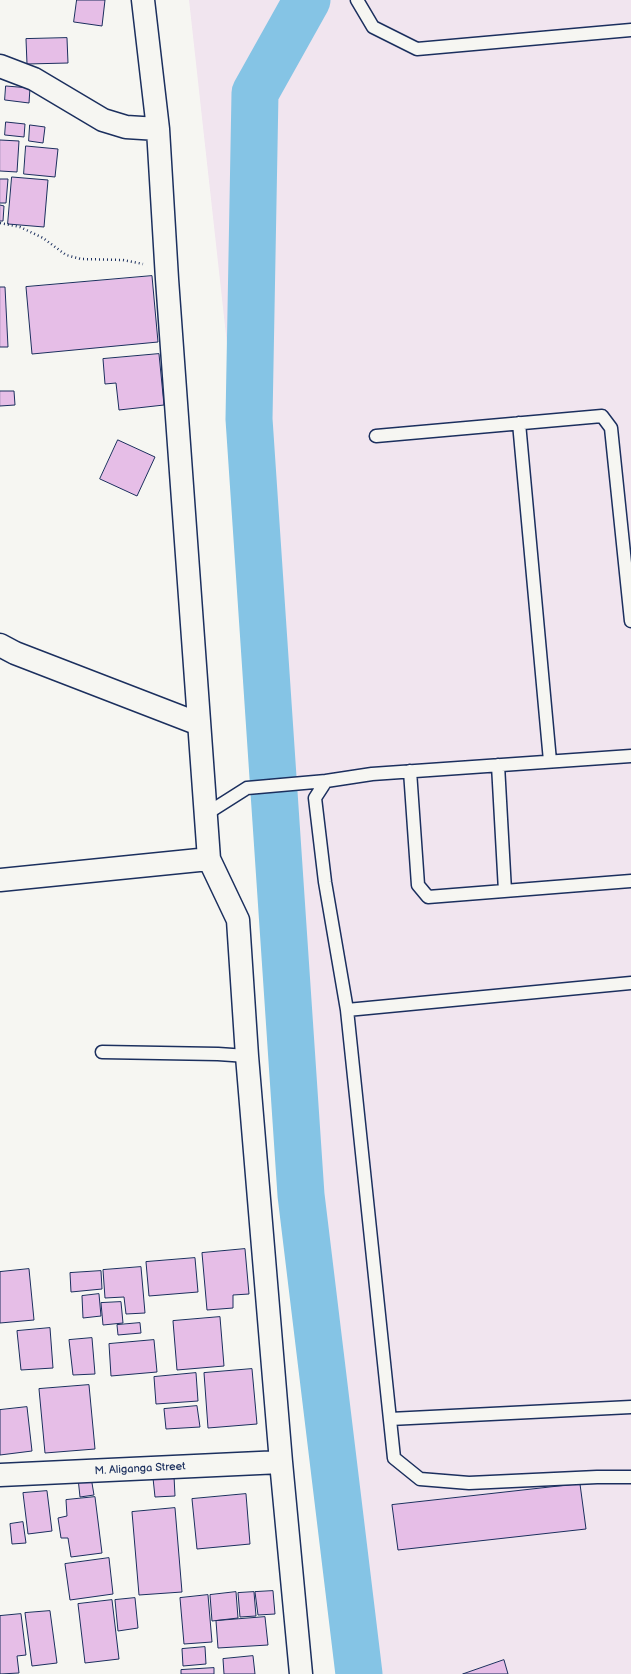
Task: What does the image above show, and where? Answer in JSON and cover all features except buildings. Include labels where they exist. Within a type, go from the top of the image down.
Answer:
[{"type":"street","points":[[143,0],[158,129],[166,279],[209,859],[238,920],[247,1056],[300,1674]]},
{"type":"street","points":[[0,66],[34,79],[103,120],[126,127],[158,129]]},
{"type":"street","points":[[0,645],[22,656],[199,724]]},
{"type":"street","points":[[0,880],[209,859]]},
{"type":"street","name":"M. Aliganga Street","points":[[0,1475],[281,1462]]},
{"type":"lane","points":[[357,0],[373,27],[417,49],[631,30]]},
{"type":"lane","points":[[376,436],[602,416],[611,428],[631,621]]},
{"type":"lane","points":[[519,423],[550,761]]},
{"type":"lane","points":[[206,814],[247,788],[326,781],[372,774],[631,756]]},
{"type":"lane","points":[[498,765],[505,891]]},
{"type":"lane","points":[[410,771],[418,885],[428,898],[631,881]]},
{"type":"lane","points":[[326,781],[315,798],[325,882],[347,1010],[394,1458],[420,1479],[469,1483],[597,1477],[631,1477]]},
{"type":"lane","points":[[347,1010],[631,983]]},
{"type":"lane","points":[[102,1052],[247,1056]]},
{"type":"lane","points":[[390,1419],[631,1406]]},
{"type":"path","points":[[0,223],[20,227],[43,238],[66,255],[81,259],[123,260],[147,265],[166,279]]},
{"type":"shaded area","points":[[189,0],[631,0],[631,1674],[374,1674]]},
{"type":"waterway","points":[[307,0],[255,93],[249,419],[301,1195],[359,1674]]}]
